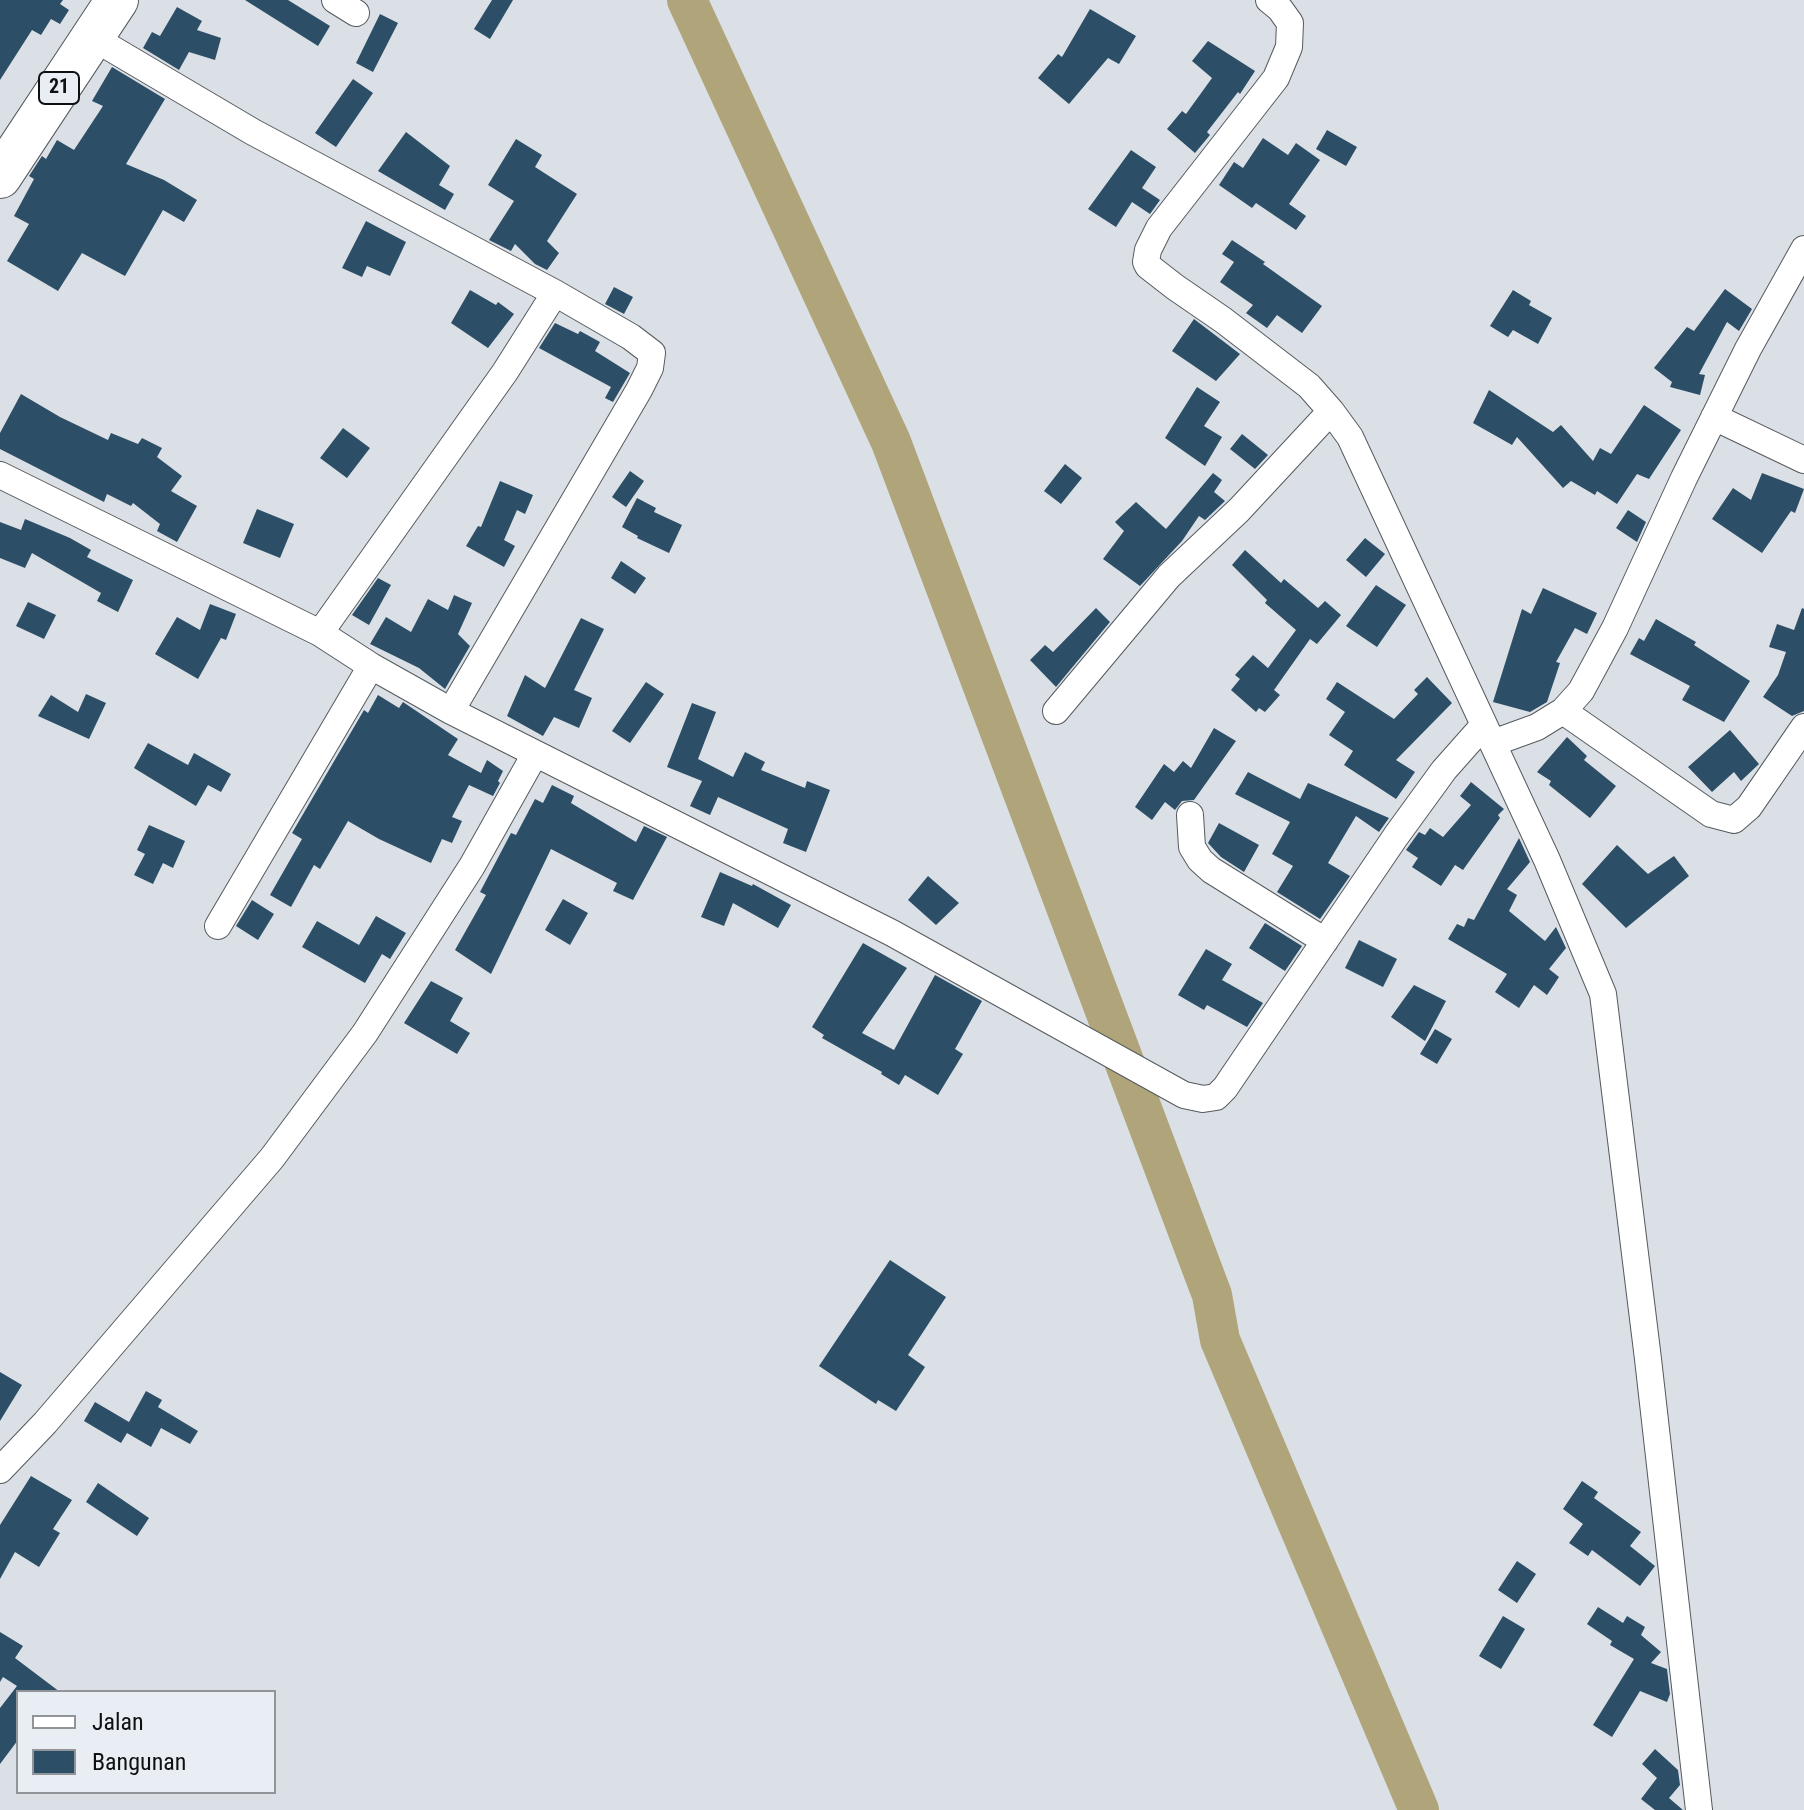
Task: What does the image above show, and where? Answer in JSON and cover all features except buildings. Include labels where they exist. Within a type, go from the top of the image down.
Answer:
[{"type":"highway","name":"21","points":[[0,177],[117,0]]},
{"type":"street","points":[[1269,0],[1290,23],[1289,47],[1276,78],[1159,228],[1148,250],[1146,262],[1157,274],[1309,386],[1350,437],[1547,860],[1603,994],[1699,1810]]},
{"type":"street","points":[[92,37],[253,132],[555,293],[652,353],[650,368],[451,711]]},
{"type":"street","points":[[0,475],[320,633],[451,711],[892,933],[1184,1095],[1211,1098],[1225,1088],[1444,770],[1488,734],[1537,727],[1563,711],[1581,691],[1615,628],[1748,349],[1804,249]]},
{"type":"street","points":[[320,633],[505,372],[555,293]]},
{"type":"street","points":[[1056,711],[1169,576],[1239,510],[1331,411]]},
{"type":"street","points":[[1714,417],[1804,460]]},
{"type":"street","points":[[218,926],[371,666]]},
{"type":"street","points":[[1563,711],[1711,814],[1734,820],[1749,807],[1804,727]]},
{"type":"street","points":[[0,1470],[45,1423],[272,1158],[365,1033],[472,866],[535,754]]},
{"type":"street","points":[[1190,815],[1192,847],[1200,860],[1211,870],[1325,941]]},
{"type":"waterway","points":[[687,0],[891,442],[1212,1295],[1220,1340],[1419,1810]]}]
